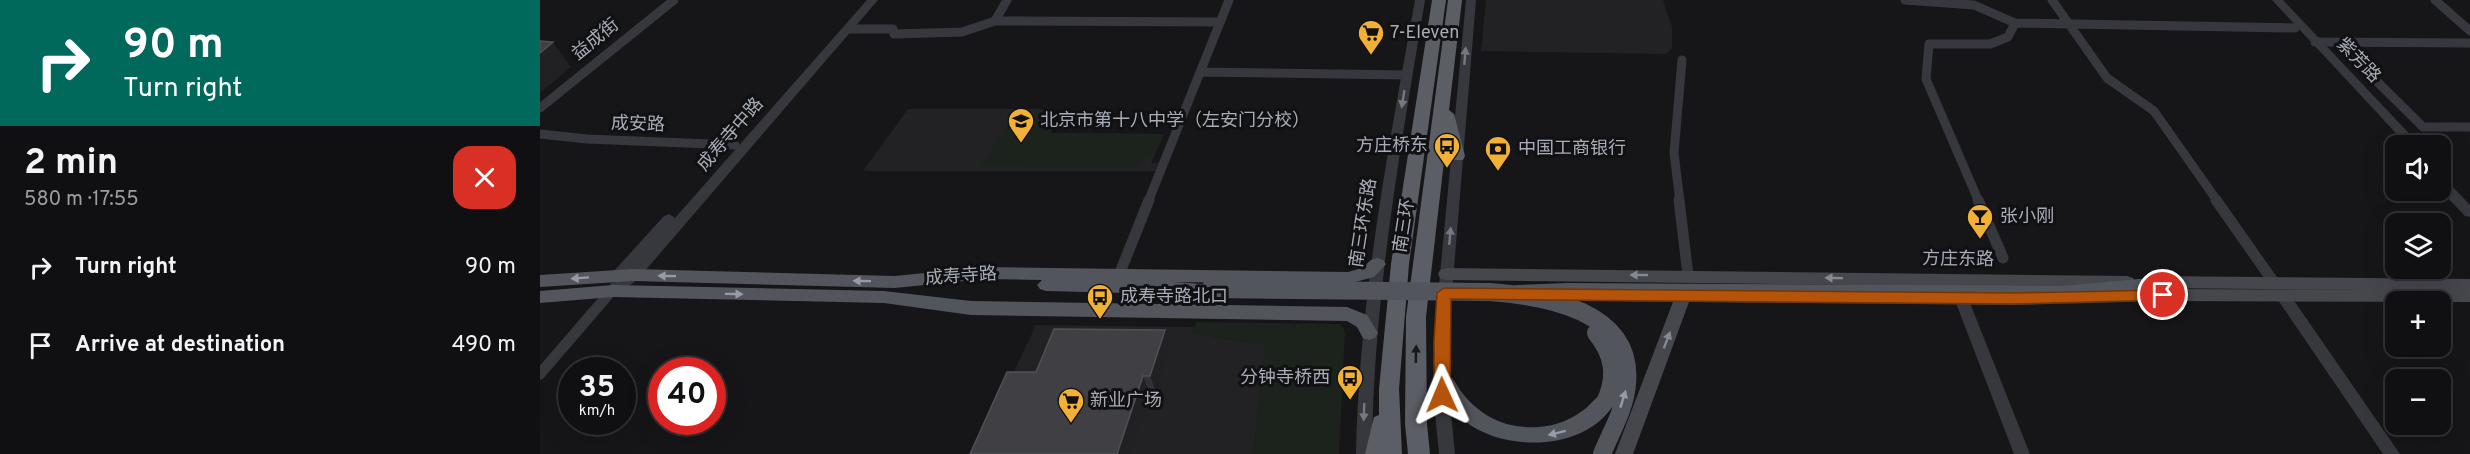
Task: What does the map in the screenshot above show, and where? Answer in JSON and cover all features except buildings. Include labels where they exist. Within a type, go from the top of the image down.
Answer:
[{"type":"highway","points":[[1430,0],[1435,26]]},
{"type":"highway","name":"南三环","points":[[1391,454],[1389,389],[1400,264],[1439,0]]},
{"type":"highway","name":"南三环","points":[[1419,454],[1416,424],[1416,317],[1455,0]]},
{"type":"highway","points":[[1444,104],[1457,156]]},
{"type":"highway","points":[[1376,454],[1389,389]]},
{"type":"main road","name":"成寿寺路","points":[[540,297],[622,280],[890,289],[984,273],[1348,278],[1368,273],[1377,264]]},
{"type":"main road","name":"方庄东路","points":[[1446,274],[1688,275],[2161,283],[2279,290],[2470,285]]},
{"type":"main road","points":[[1236,312],[1253,306],[1262,294],[1259,283],[1245,277]]},
{"type":"main road","name":"成寿寺路","points":[[540,280],[622,280],[890,289],[971,308],[1347,314],[1366,322],[1369,333]]},
{"type":"main road","points":[[1208,295],[1568,289],[2062,292],[2161,283]]},
{"type":"main road","points":[[890,289],[1507,303],[1549,308],[1583,322],[1606,344],[1611,355],[1614,374],[1605,402],[1589,418],[1565,431],[1549,435],[1515,435],[1488,426],[1475,418],[1456,400],[1442,378]]},
{"type":"main road","points":[[1444,293],[1961,298],[2279,290],[2470,296]]},
{"type":"main road","points":[[1483,292],[1568,305],[1596,320],[1616,341],[1626,361],[1627,383],[1621,407],[1602,454]]},
{"type":"main road","points":[[1624,454],[1683,296]]},
{"type":"street","name":"益成街","points":[[540,108],[674,0]]},
{"type":"street","name":"成寿寺中路","points":[[622,280],[735,145],[863,0]]},
{"type":"street","name":"成寿寺中路","points":[[622,280],[873,0]]},
{"type":"street","points":[[994,21],[1007,0]]},
{"type":"street","points":[[1119,275],[1229,0]]},
{"type":"street","name":"南三环东路","points":[[1364,454],[1363,416],[1377,264],[1420,0]]},
{"type":"street","points":[[1447,454],[1442,378],[1444,293],[1471,0]]},
{"type":"street","points":[[1905,0],[1974,5],[2015,23],[2295,28]]},
{"type":"street","points":[[2052,0],[2107,78],[2154,111],[2392,454]]},
{"type":"street","name":"紫芳路","points":[[2269,0],[2396,135]]},
{"type":"street","name":"紫芳路","points":[[2277,0],[2404,135]]},
{"type":"street","points":[[2435,0],[2470,32]]},
{"type":"street","points":[[848,29],[893,29],[894,34],[945,34],[962,32],[994,21],[1220,22]]},
{"type":"street","points":[[2003,258],[1926,79],[1929,44],[1990,44],[2008,37],[2015,23]]},
{"type":"street","points":[[2315,42],[2470,43]]},
{"type":"street","points":[[2337,42],[2423,127],[2470,127]]},
{"type":"street","points":[[1682,60],[1674,153],[1688,275]]},
{"type":"street","points":[[1200,72],[1407,75]]},
{"type":"street","name":"成安路","points":[[540,134],[587,139],[735,145]]},
{"type":"street","points":[[2451,183],[2470,203]]},
{"type":"street","points":[[2451,193],[2470,213]]},
{"type":"street","points":[[540,374],[622,280]]},
{"type":"street","points":[[1961,298],[2022,454]]},
{"type":"shaded area","points":[[1486,0],[1663,0],[1672,27],[1672,48],[1666,54],[1481,51]]},
{"type":"shaded area","name":"北京市第十八中学（左安门分校）","points":[[908,109],[1041,109],[1052,118],[1054,123],[1051,133],[1164,134],[1151,163],[1159,163],[1155,171],[863,171]]},
{"type":"shaded area","points":[[1012,118],[1047,118],[1040,128],[1052,129],[1051,133],[1164,134],[1155,153],[1137,164],[1135,168],[981,166]]},
{"type":"shaded area","points":[[1196,322],[1340,324],[1345,331],[1339,454],[1253,454],[1266,345],[1193,333]]},
{"type":"shaded area","name":"新业广场","points":[[1036,325],[1194,327],[1193,333],[1266,345],[1253,454],[975,454]]},
{"type":"place","name":"7-Eleven","points":[[1371,56]]},
{"type":"place","name":"北京市第十八中学（左安门分校）","points":[[1021,144]]},
{"type":"place","name":"方庄桥东","points":[[1447,169]]},
{"type":"place","name":"中国工商银行","points":[[1498,172]]},
{"type":"place","name":"张小刚","points":[[1980,240]]},
{"type":"place","name":"成寿寺路北口","points":[[1100,320]]},
{"type":"place","name":"分钟寺桥西","points":[[1350,401]]},
{"type":"place","name":"新业广场","points":[[1071,424]]},
{"type":"route","points":[[1442,395],[1444,293],[2014,299],[2163,295]]}]
